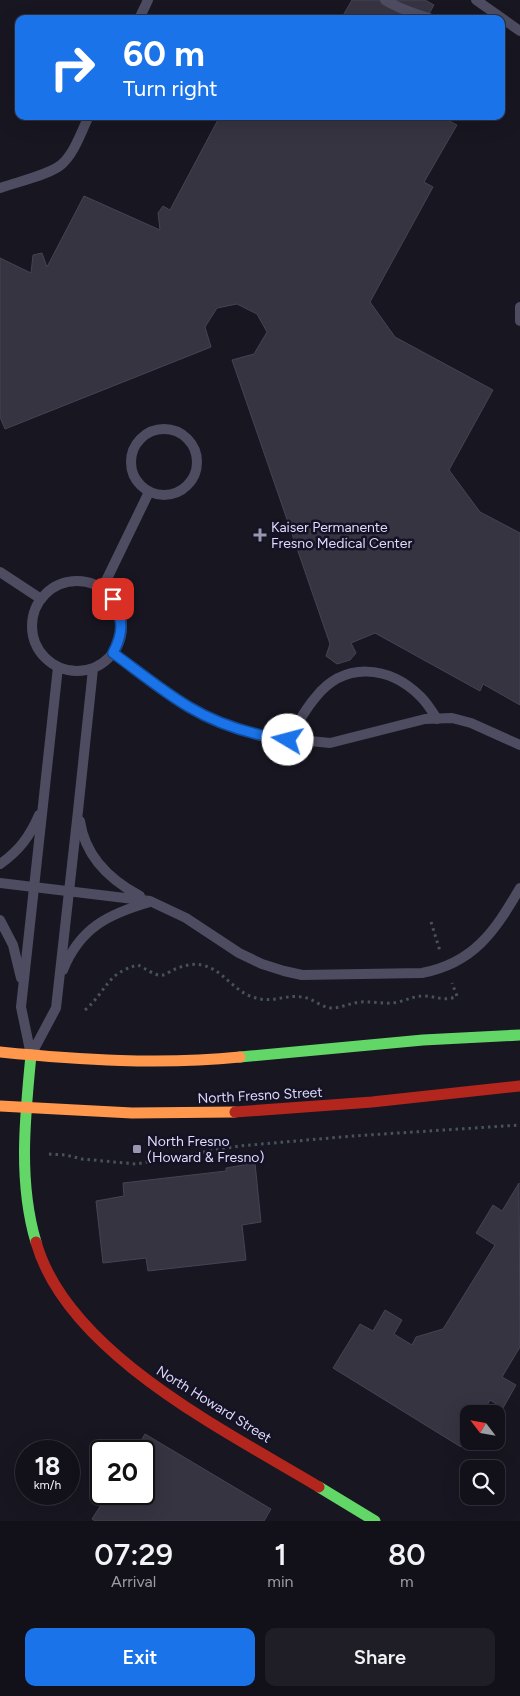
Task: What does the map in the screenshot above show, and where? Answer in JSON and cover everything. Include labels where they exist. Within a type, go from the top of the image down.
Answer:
[{"type":"main road","points":[[0,1052],[141,1061],[212,1060],[423,1040],[520,1035]]},
{"type":"main road","name":"North Howard Street","points":[[31,1055],[26,1108],[26,1186],[30,1219],[39,1253],[50,1278],[85,1326],[128,1364],[176,1400],[375,1521]]},
{"type":"main road","name":"North Fresno Street","points":[[0,1106],[120,1113],[209,1113],[350,1105],[520,1086]]},
{"type":"lane","points":[[141,15],[148,0]]},
{"type":"lane","points":[[384,0],[418,15]]},
{"type":"lane","points":[[476,0],[498,15]]},
{"type":"lane","points":[[505,20],[519,30]]},
{"type":"lane","points":[[505,28],[519,30]]},
{"type":"lane","points":[[0,188],[55,169],[63,163],[70,154],[87,120]]},
{"type":"lane","points":[[520,307],[520,321]]},
{"type":"lane","points":[[168,428],[188,438],[194,448],[197,460],[196,471],[182,490],[160,495],[149,492],[140,485],[133,475],[130,466],[134,447],[139,439],[147,433],[156,429],[168,428]]},
{"type":"lane","points":[[102,589],[149,492]]},
{"type":"lane","points":[[0,572],[41,599]]},
{"type":"lane","points":[[76,581],[90,583],[102,589],[113,599],[121,619],[120,640],[113,653],[104,662],[81,671],[69,671],[58,668],[38,650],[33,638],[32,624],[34,611],[41,599],[50,590],[63,584],[76,581]]},
{"type":"lane","points":[[113,653],[188,707],[209,718],[260,736],[288,740],[330,742],[425,719],[452,718],[472,723],[520,745]]},
{"type":"lane","points":[[31,1055],[21,1007],[58,668]]},
{"type":"lane","points":[[31,1055],[56,1008],[92,668]]},
{"type":"lane","points":[[288,740],[315,697],[336,679],[352,672],[371,671],[389,676],[421,697],[437,718]]},
{"type":"lane","points":[[0,864],[16,852],[34,826],[43,807]]},
{"type":"lane","points":[[78,811],[86,843],[94,859],[116,881],[129,890],[186,918],[239,953],[262,964],[302,975],[422,973],[437,970],[454,963],[470,953],[490,934],[501,920],[520,888]]},
{"type":"lane","points":[[0,883],[151,901]]},
{"type":"lane","points":[[58,988],[68,958],[92,927],[120,912],[151,901]]},
{"type":"lane","points":[[0,920],[12,945],[23,985]]},
{"type":"path","points":[[431,922],[440,950]]},
{"type":"path","points":[[85,1010],[92,1004],[110,979],[123,970],[138,966],[163,976],[187,965],[200,964],[218,971],[240,991],[249,996],[263,1000],[277,1000],[292,996],[304,997],[332,1008],[363,1002],[393,1003],[410,997],[422,996],[450,999],[457,996],[452,983]]},
{"type":"path","points":[[66,1155],[82,1159],[136,1164],[239,1146],[520,1125]]},
{"type":"building","points":[[352,0],[425,0],[434,5],[428,15],[343,15]]},
{"type":"building","name":"Kaiser Permanente Fresno Medical Center","points":[[218,120],[448,120],[457,125],[424,182],[433,187],[370,302],[395,337],[493,390],[449,470],[480,512],[520,533],[520,705],[483,684],[480,691],[375,633],[351,643],[356,653],[350,660],[337,664],[326,656],[330,644],[232,360],[254,354],[267,332],[257,314],[237,304],[217,308],[205,327],[211,347],[5,429],[0,417],[0,258],[31,273],[33,255],[42,253],[47,267],[84,196],[160,230],[158,213],[163,206],[170,210]]},
{"type":"building","points":[[255,1163],[261,1222],[242,1225],[246,1260],[148,1271],[146,1258],[103,1263],[96,1201],[124,1196],[123,1183],[226,1171],[226,1168]]},
{"type":"building","points":[[519,1183],[520,1347],[502,1377],[516,1385],[505,1405],[498,1405],[490,1400],[487,1405],[460,1405],[460,1446],[333,1368],[360,1324],[373,1331],[385,1310],[402,1320],[394,1334],[412,1345],[416,1337],[443,1329],[495,1245],[476,1233],[493,1205],[502,1211]]},
{"type":"building","points":[[145,1434],[271,1509],[264,1521],[95,1521],[92,1519],[101,1505],[155,1505],[155,1440],[141,1440]]},
{"type":"traffic: fast","points":[[240,1057],[423,1040],[520,1035]]},
{"type":"traffic: fast","points":[[31,1055],[24,1149],[27,1196],[36,1242]]},
{"type":"traffic: fast","points":[[319,1487],[375,1521]]},
{"type":"traffic: slow","points":[[0,1052],[150,1061],[240,1057]]},
{"type":"traffic: slow","points":[[0,1106],[132,1113],[235,1112]]},
{"type":"traffic: jam","points":[[235,1112],[372,1102],[520,1086]]},
{"type":"traffic: jam","points":[[36,1242],[53,1282],[80,1319],[115,1354],[154,1385],[197,1414],[319,1487]]},
{"type":"place","name":"Kaiser Permanente Fresno Medical Center","points":[[260,535]]},
{"type":"place","name":"North Fresno (Howard & Fresno)","points":[[137,1149]]},
{"type":"route","points":[[113,599],[119,612],[122,626],[120,640],[113,653],[188,707],[209,718],[260,736],[288,740]]}]
